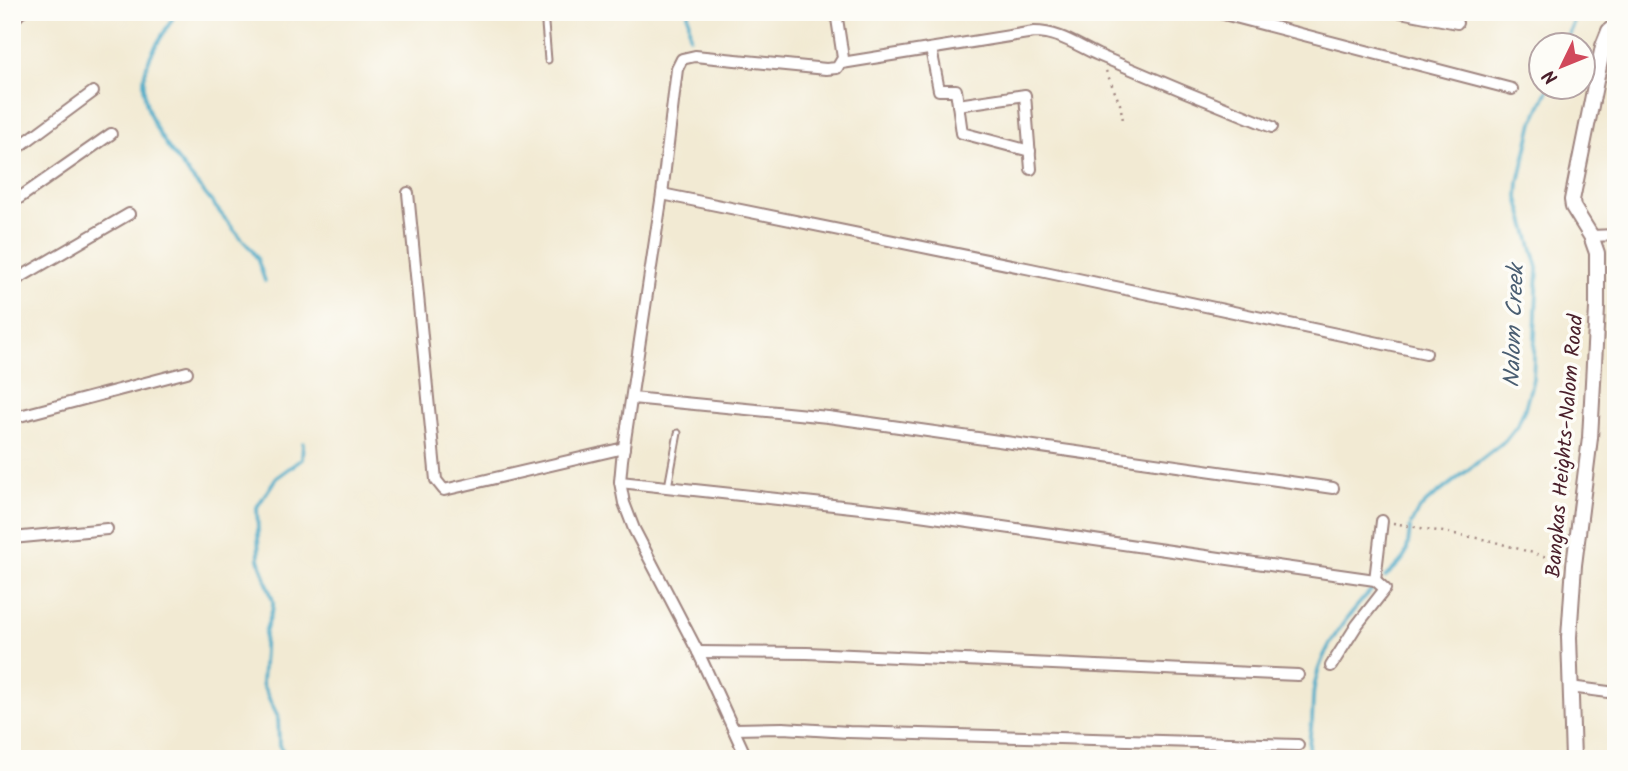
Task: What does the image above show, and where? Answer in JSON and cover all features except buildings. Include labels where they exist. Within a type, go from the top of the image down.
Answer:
[{"type":"street","points":[[12,21],[21,12]]},
{"type":"street","points":[[836,12],[842,63]]},
{"type":"street","points":[[1216,12],[1512,89]]},
{"type":"street","points":[[1400,12],[1457,23]]},
{"type":"street","name":"Bangkas Heights-Nalom Road","points":[[1573,759],[1569,637],[1574,565],[1585,489],[1594,365],[1597,253],[1591,236],[1576,214],[1572,200],[1603,46],[1609,31],[1616,25]]},
{"type":"street","points":[[747,759],[698,652],[634,529],[624,503],[620,482],[662,194],[674,86],[682,59],[695,56],[825,69],[837,68],[842,63],[1042,32],[1060,35],[1099,55],[1272,127]]},
{"type":"street","points":[[931,49],[939,90],[956,90],[962,133],[1030,151]]},
{"type":"street","points":[[12,152],[93,92]]},
{"type":"street","points":[[958,105],[1026,95],[1031,169]]},
{"type":"street","points":[[12,203],[111,134]]},
{"type":"street","points":[[408,193],[436,480],[439,486],[444,490],[624,448]]},
{"type":"street","points":[[662,194],[1044,271],[1426,353]]},
{"type":"street","points":[[12,282],[129,214]]},
{"type":"street","points":[[1591,236],[1616,235]]},
{"type":"street","points":[[12,418],[187,372]]},
{"type":"street","points":[[632,398],[828,417],[1333,488]]},
{"type":"street","points":[[620,482],[898,512],[1375,580],[1385,589],[1357,625],[1331,666]]},
{"type":"street","points":[[1375,580],[1382,521]]},
{"type":"street","points":[[12,538],[107,529]]},
{"type":"street","points":[[698,652],[807,653],[1298,675]]},
{"type":"street","points":[[1570,687],[1616,693]]},
{"type":"street","points":[[734,729],[783,728],[1298,745]]},
{"type":"lane","points":[[544,12],[548,61]]},
{"type":"lane","points":[[668,487],[678,433]]},
{"type":"path","points":[[1099,55],[1120,104],[1123,120]]},
{"type":"path","points":[[1382,521],[1488,540],[1574,565]]},
{"type":"waterway","points":[[176,12],[152,53],[145,71],[148,109],[168,148],[251,249],[265,281]]},
{"type":"waterway","points":[[688,12],[690,37]]},
{"type":"waterway","name":"Nalom Creek","points":[[1570,32],[1577,12]]},
{"type":"waterway","name":"Nalom Creek","points":[[1411,524],[1427,502],[1505,441],[1517,426],[1525,408],[1533,379],[1538,268],[1518,198],[1519,182],[1533,122],[1542,102]]},
{"type":"waterway","points":[[288,759],[279,745],[278,717],[262,684],[265,632],[273,601],[259,559],[257,507],[276,478],[302,459],[303,443]]},
{"type":"waterway","name":"Nalom Creek","points":[[1385,577],[1405,556],[1410,528]]},
{"type":"waterway","name":"Nalom Creek","points":[[1309,759],[1313,692],[1319,669],[1338,631],[1374,587]]}]
